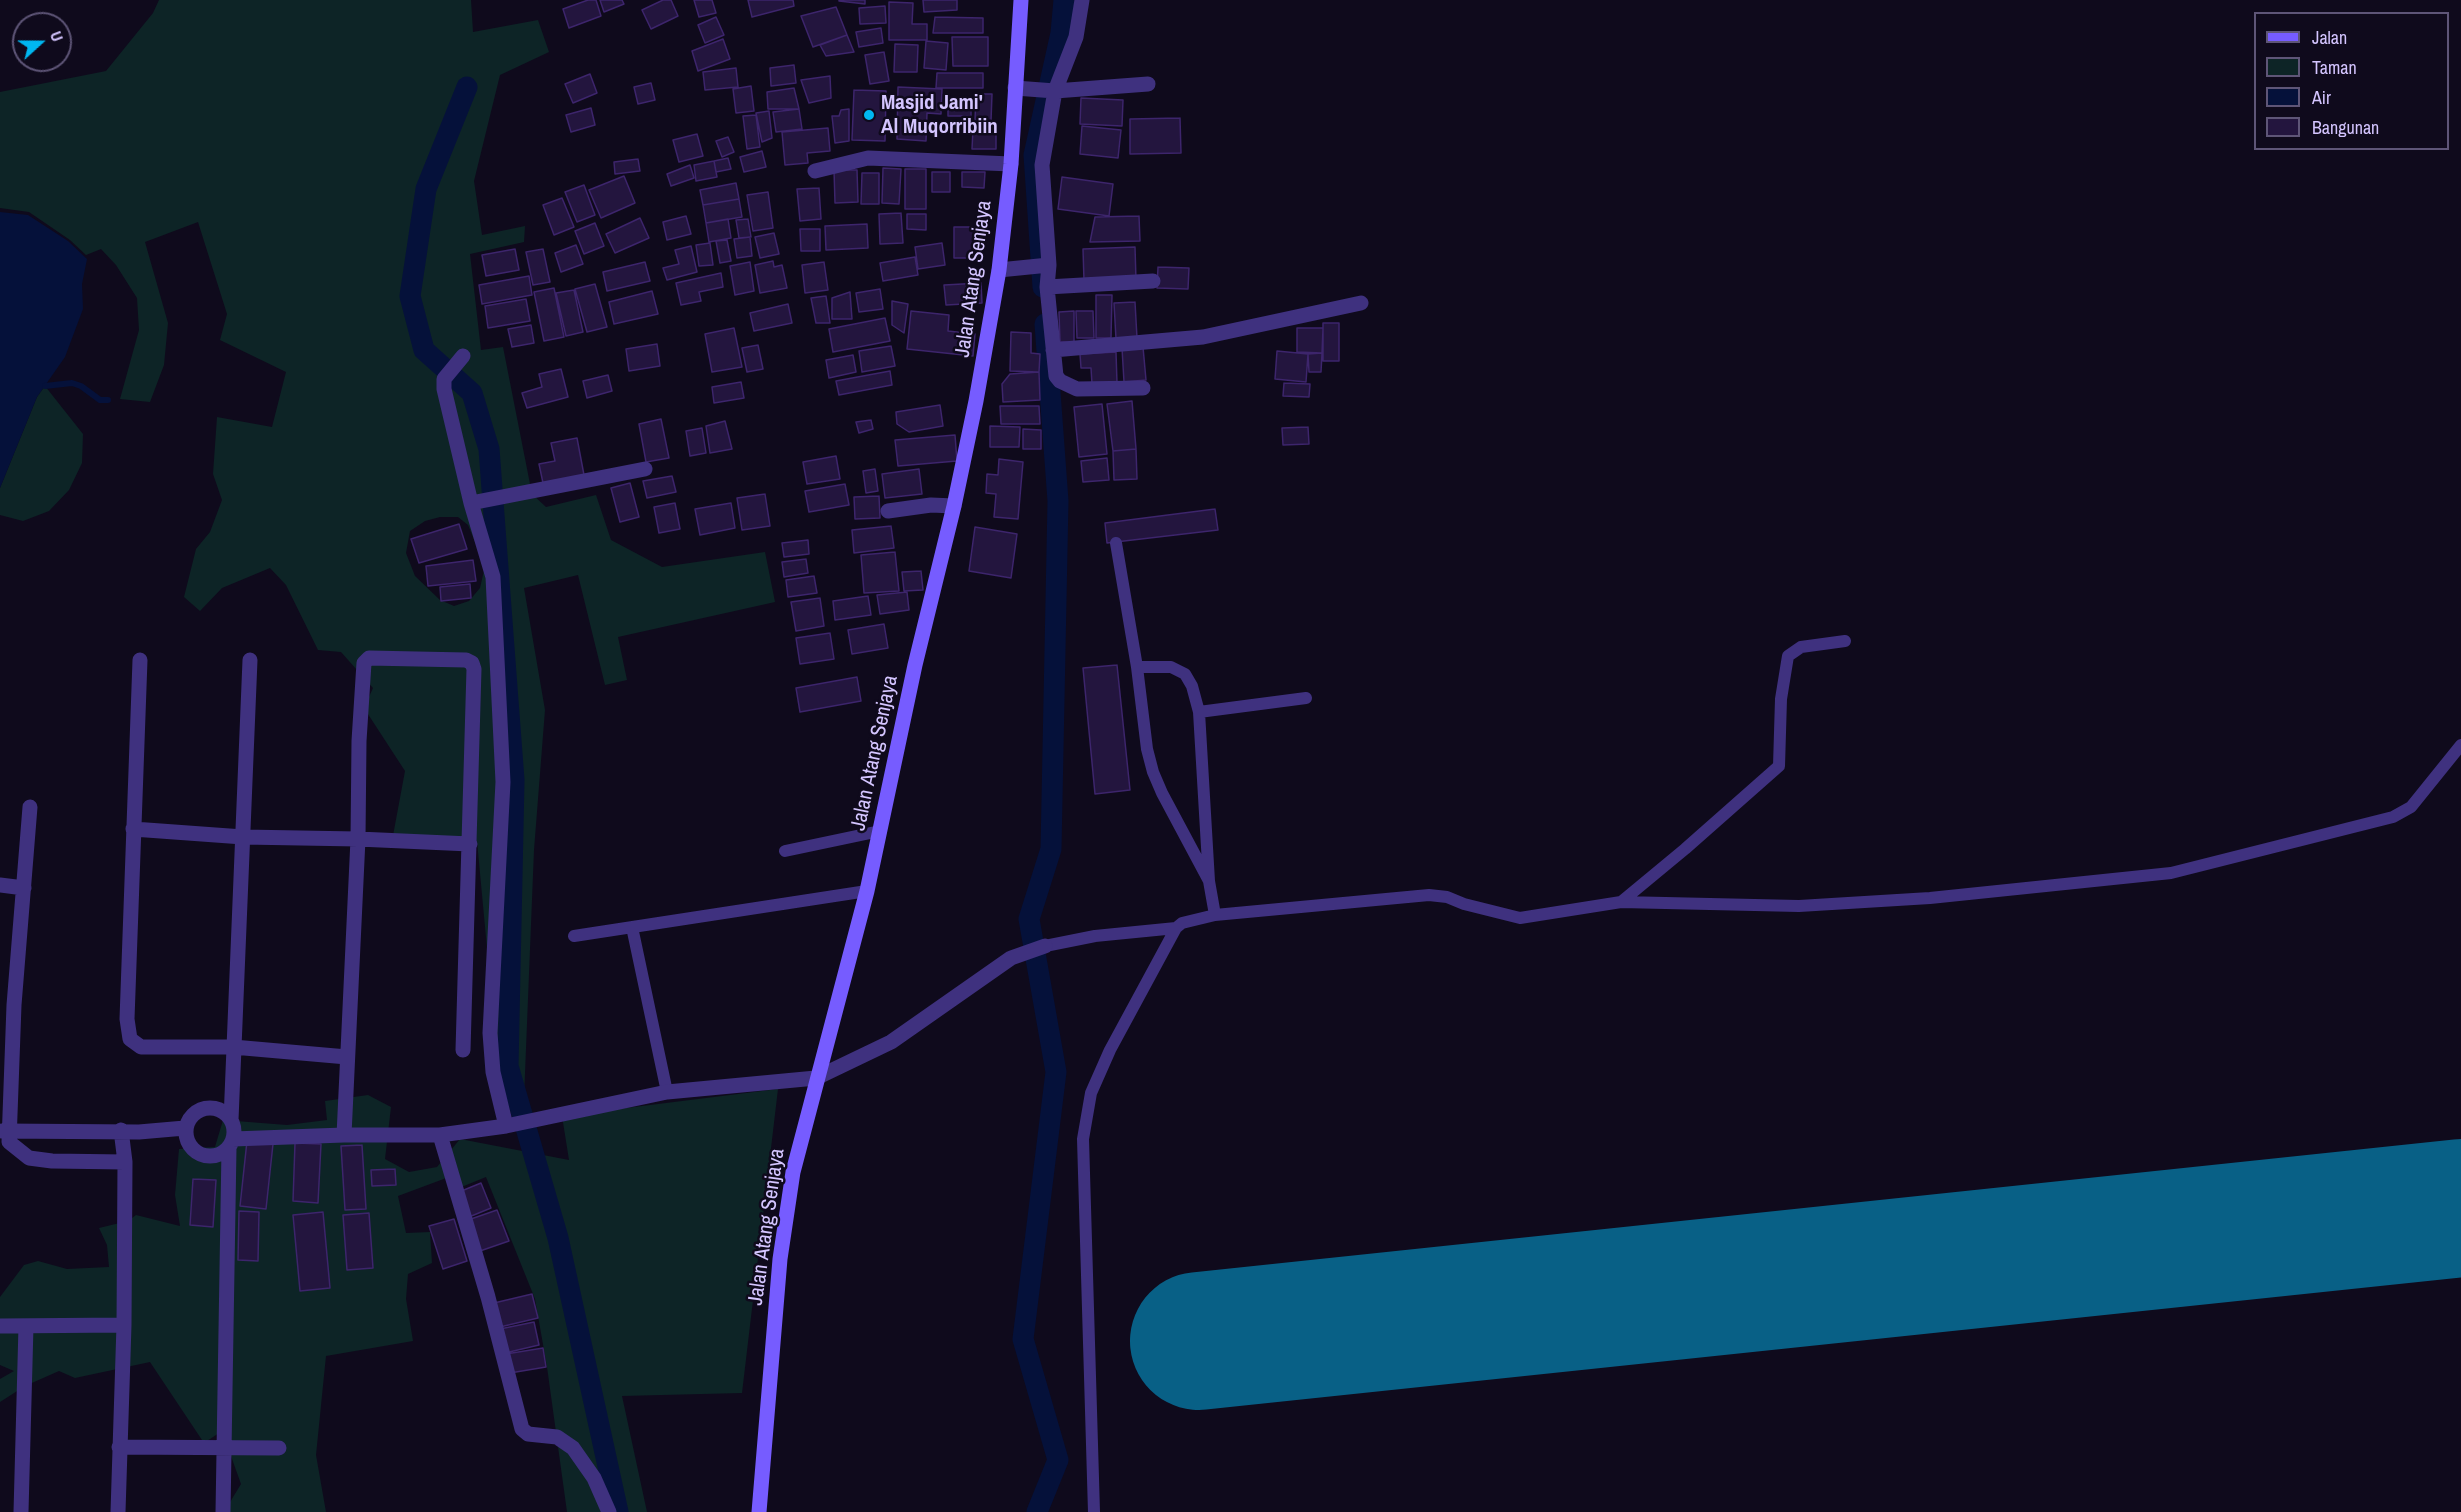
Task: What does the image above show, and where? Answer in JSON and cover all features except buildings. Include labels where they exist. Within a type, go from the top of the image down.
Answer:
[{"type":"main road","name":"Jalan Atang Senjaya","points":[[759,1512],[780,1259],[793,1172],[867,891],[915,665],[954,506],[999,270],[1019,88],[1021,0]]},
{"type":"street","points":[[1082,0],[1076,38],[1052,91],[1042,165],[1047,287],[1056,376],[1060,381],[1077,389],[1090,391],[1143,388]]},
{"type":"street","points":[[1019,88],[1052,91],[1148,84]]},
{"type":"street","points":[[815,171],[868,158],[1011,164]]},
{"type":"street","points":[[999,270],[1047,265]]},
{"type":"street","points":[[1047,287],[1153,281]]},
{"type":"street","points":[[1053,350],[1203,337],[1361,303]]},
{"type":"street","points":[[463,356],[444,379],[444,389],[475,502],[493,580],[503,782],[490,1033],[493,1072],[510,1125]]},
{"type":"street","points":[[475,502],[645,469]]},
{"type":"street","points":[[888,511],[931,505],[954,506]]},
{"type":"street","points":[[344,1134],[358,839],[358,741],[364,663],[369,658],[466,660],[472,663],[474,669],[463,1050]]},
{"type":"street","points":[[140,660],[127,1019],[130,1038],[141,1047],[233,1047],[347,1057]]},
{"type":"street","points":[[223,1512],[231,1143],[234,1130],[231,1120],[233,1047],[250,660]]},
{"type":"street","points":[[30,807],[24,888],[7,1005],[5,1131],[9,1142],[29,1158],[52,1161],[125,1162]]},
{"type":"street","points":[[133,829],[243,837],[470,844]]},
{"type":"street","points":[[0,885],[24,888]]},
{"type":"street","points":[[231,1120],[219,1110],[208,1108],[199,1110],[191,1116],[185,1128],[188,1143],[194,1151],[203,1156],[212,1156],[221,1154],[231,1143],[344,1134],[440,1135],[510,1125],[667,1092],[816,1078],[891,1042],[1019,954],[1045,946]]},
{"type":"street","points":[[5,1131],[121,1130],[139,1132],[185,1128]]},
{"type":"street","points":[[118,1512],[124,1325],[125,1162],[121,1130]]},
{"type":"street","points":[[440,1135],[488,1297],[522,1430],[528,1434],[557,1437],[566,1441],[589,1470],[609,1512]]},
{"type":"street","points":[[0,1326],[124,1325]]},
{"type":"street","points":[[21,1512],[26,1326]]},
{"type":"street","points":[[119,1446],[279,1448]]},
{"type":"lane","points":[[1116,543],[1137,667],[1145,740],[1153,772],[1209,880]]},
{"type":"lane","points":[[1621,902],[1779,766],[1781,699],[1788,656],[1801,647],[1845,641]]},
{"type":"lane","points":[[1137,667],[1171,667],[1185,674],[1192,686],[1199,712],[1209,880],[1215,915]]},
{"type":"lane","points":[[1199,712],[1306,698]]},
{"type":"lane","points":[[1045,946],[1095,936],[1176,928],[1190,920],[1215,915],[1429,896],[1447,897],[1464,904],[1520,918],[1621,902],[1799,906],[1930,898],[2171,873],[2393,817],[2411,807],[2461,745]]},
{"type":"lane","points":[[785,851],[880,831]]},
{"type":"lane","points":[[574,936],[867,891]]},
{"type":"lane","points":[[632,927],[667,1092]]},
{"type":"lane","points":[[1094,1512],[1083,1139],[1091,1094],[1110,1050],[1176,928]]},
{"type":"green space","points":[[159,0],[471,0],[473,32],[538,20],[549,52],[500,75],[474,181],[482,235],[525,226],[524,242],[470,254],[481,350],[503,347],[532,494],[546,507],[596,495],[611,540],[662,567],[765,552],[775,602],[618,637],[627,680],[605,685],[578,575],[524,588],[545,710],[534,850],[523,1123],[499,1077],[477,841],[392,841],[405,771],[364,708],[373,688],[341,652],[318,650],[286,585],[270,568],[222,588],[200,611],[184,597],[196,549],[210,532],[222,500],[213,474],[217,417],[272,427],[286,372],[220,340],[227,314],[198,222],[145,242],[168,323],[164,365],[150,402],[120,399],[139,330],[137,298],[116,265],[101,249],[86,255],[70,240],[29,212],[0,208],[0,92],[106,71],[153,13]],"holes":[[[440,517],[458,517],[468,525],[485,566],[480,588],[469,601],[454,606],[440,600],[415,576],[406,553],[410,531],[425,521]]]},
{"type":"green space","points":[[45,386],[83,434],[82,463],[69,490],[49,511],[23,521],[0,515],[0,488],[37,397]]},
{"type":"green space","points":[[778,1089],[742,1393],[622,1396],[647,1512],[567,1512],[535,1299],[486,1177],[459,1188],[449,1177],[398,1196],[406,1233],[430,1232],[432,1263],[408,1274],[406,1299],[413,1341],[326,1356],[316,1455],[326,1512],[224,1512],[241,1484],[222,1431],[204,1443],[150,1362],[75,1378],[59,1371],[25,1386],[0,1402],[0,1379],[14,1371],[0,1365],[0,1297],[24,1265],[38,1261],[67,1269],[109,1267],[107,1245],[99,1228],[128,1221],[136,1215],[180,1226],[175,1195],[179,1149],[215,1147],[223,1120],[287,1125],[327,1120],[325,1101],[368,1095],[391,1107],[385,1159],[409,1172],[437,1167],[460,1139],[569,1160],[562,1116]]},
{"type":"water","points":[[0,212],[28,215],[68,241],[87,259],[82,284],[83,309],[65,357],[37,397],[0,488]]},
{"type":"waterway","points":[[1043,287],[1034,155],[1061,33],[1064,0]]},
{"type":"waterway","points":[[467,87],[426,189],[410,296],[424,350],[472,393],[489,449],[514,780],[508,1066],[558,1238],[618,1512]]},
{"type":"waterway","points":[[1037,1512],[1058,1460],[1023,1339],[1056,1072],[1029,919],[1051,849],[1058,501],[1045,324]]},
{"type":"waterway","points":[[45,386],[72,383],[81,386],[100,400],[108,400]]},
{"type":"runway","points":[[1199,1341],[2461,1208]]},
{"type":"place","name":"Masjid Jami' Al Muqorribiin","points":[[869,115]]}]
